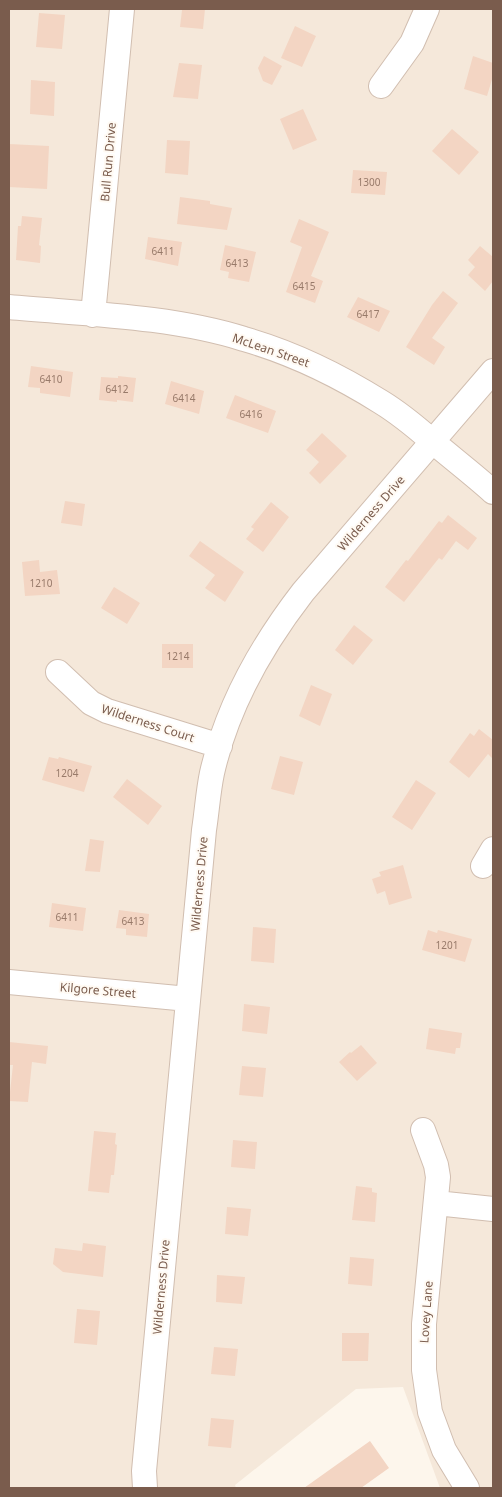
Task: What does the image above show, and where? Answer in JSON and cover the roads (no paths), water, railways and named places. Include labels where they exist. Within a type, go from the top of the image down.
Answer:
[{"type":"street","name":"Bull Run Drive","points":[[94,315],[122,9]]},
{"type":"street","points":[[381,86],[412,43],[427,9]]},
{"type":"street","name":"McLean Street","points":[[9,307],[200,328],[243,338],[284,352],[320,367],[383,403],[403,417],[493,492]]},
{"type":"street","name":"Wilderness Drive","points":[[145,1488],[144,1471],[204,830],[212,773],[227,722],[244,686],[284,616],[493,371]]},
{"type":"street","name":"Wilderness Court","points":[[58,672],[90,703],[107,711],[220,746]]},
{"type":"street","name":"Kilgore Street","points":[[9,982],[188,999]]},
{"type":"street","name":"Lovey Lane","points":[[423,1130],[436,1165],[438,1177],[424,1324],[424,1370],[430,1412],[444,1450],[466,1488]]},
{"type":"street","points":[[436,1203],[493,1209]]}]
